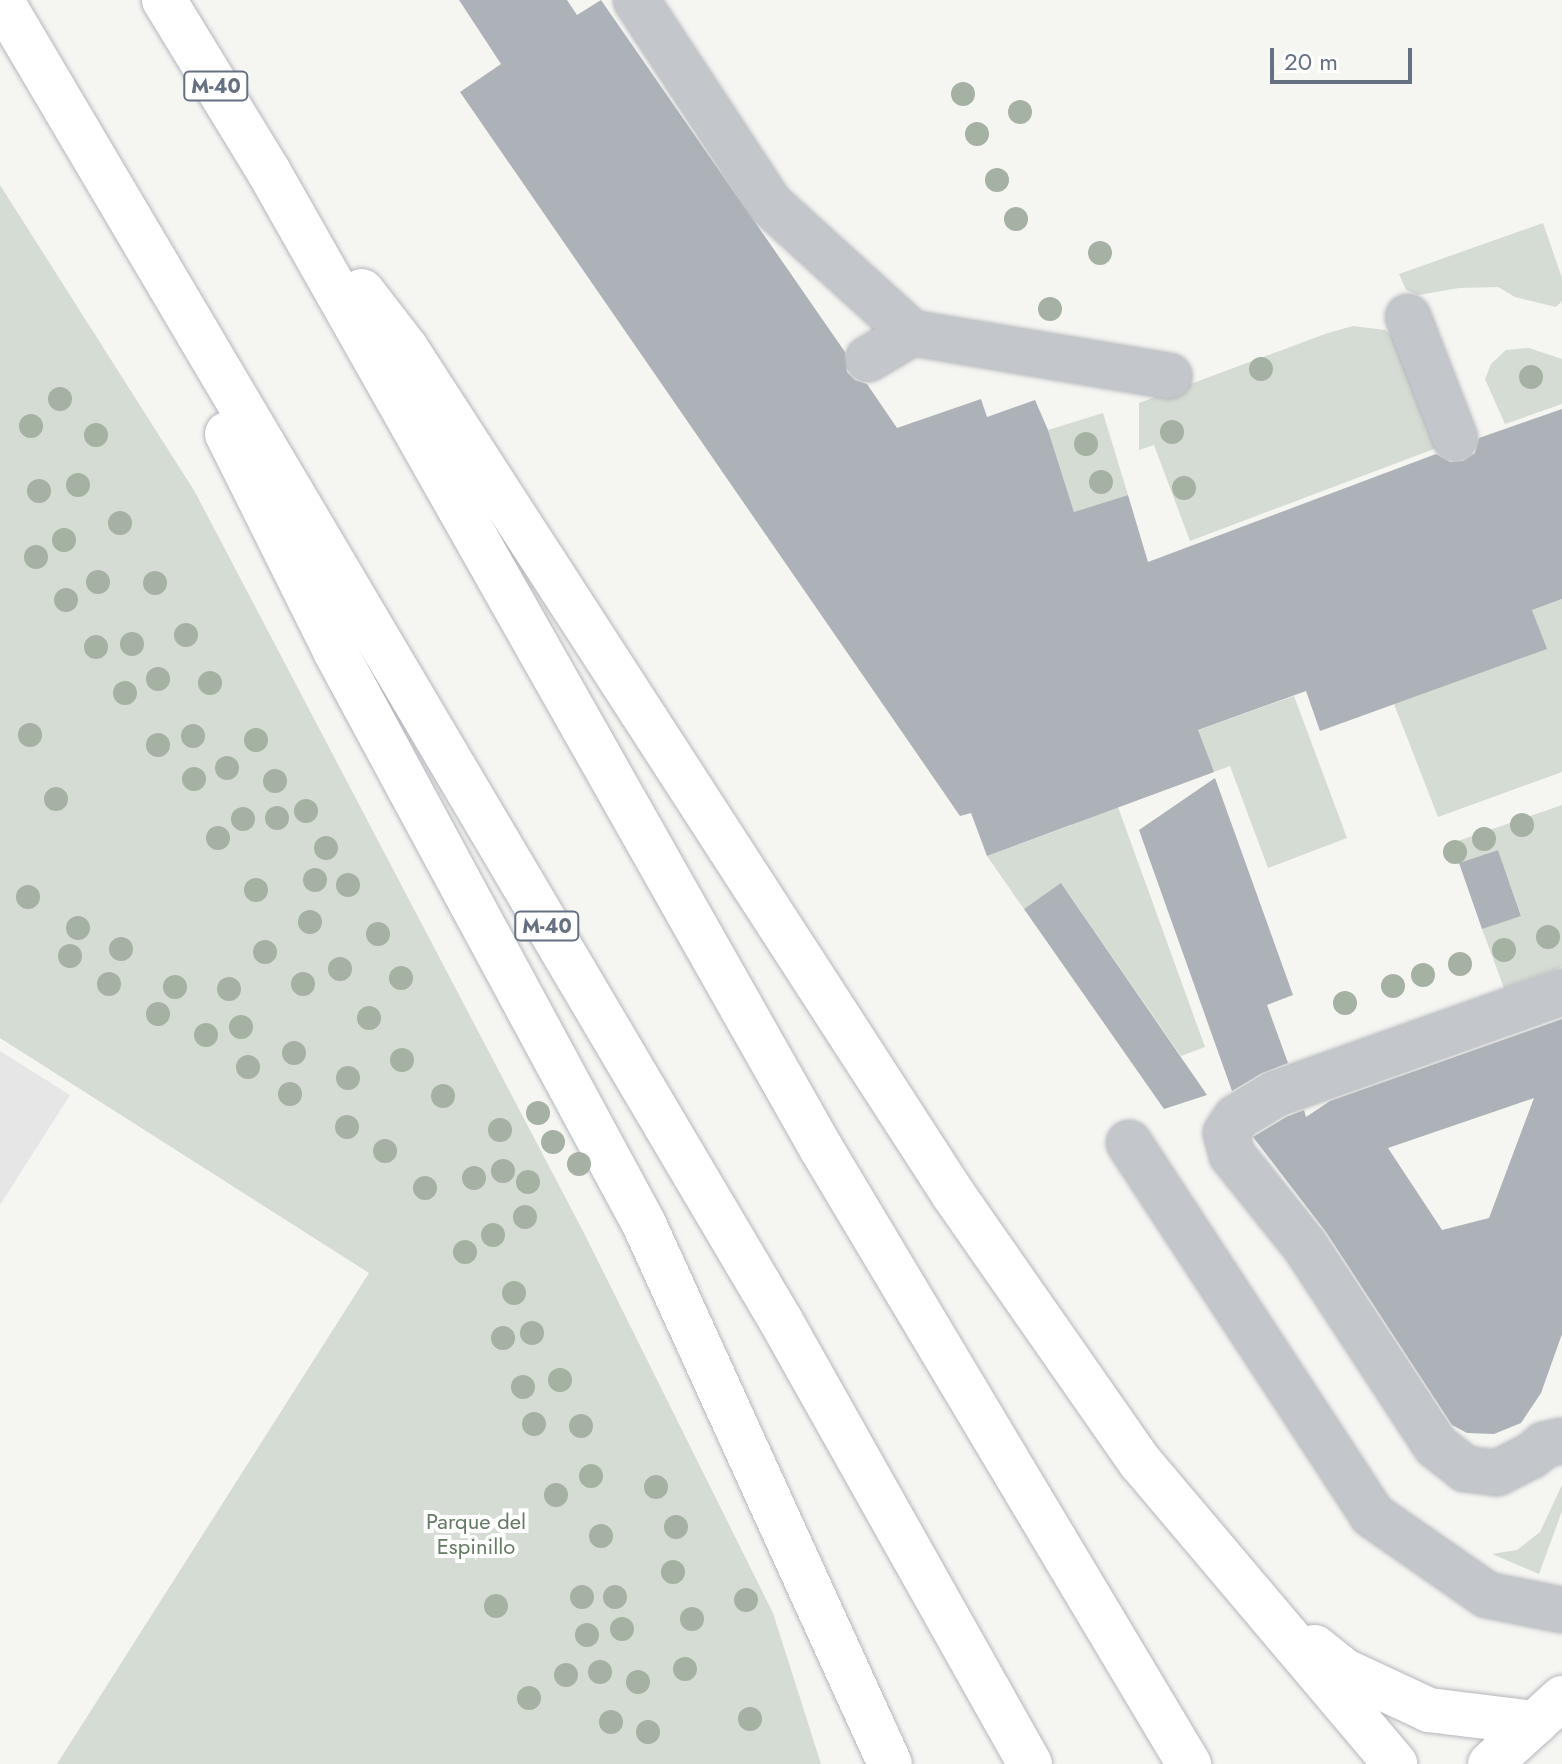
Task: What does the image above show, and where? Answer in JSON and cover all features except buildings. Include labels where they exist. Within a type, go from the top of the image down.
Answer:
[{"type":"main road","name":"M-40","points":[[1,0],[781,1321],[1030,1764]]},
{"type":"main road","name":"M-40","points":[[164,0],[269,172],[821,1148],[1189,1764]]},
{"type":"main road","points":[[57,91],[335,651],[644,1224],[890,1764]]},
{"type":"main road","points":[[269,172],[406,348],[953,1194],[1141,1463],[1395,1764]]},
{"type":"main road","points":[[1262,1608],[1345,1671],[1429,1710],[1548,1710]]},
{"type":"main road","points":[[1490,1764],[1548,1710]]},
{"type":"lane","points":[[636,0],[770,204],[912,333],[1169,376]]},
{"type":"lane","points":[[1408,317],[1455,438]]},
{"type":"lane","points":[[868,359],[912,333]]},
{"type":"lane","points":[[1562,992],[1275,1094],[1236,1118],[1226,1133],[1232,1155],[1305,1246],[1436,1446],[1465,1469],[1497,1473],[1531,1456],[1544,1445],[1562,1441]]},
{"type":"lane","points":[[1129,1143],[1372,1515],[1487,1595],[1562,1610]]},
{"type":"shaded area","points":[[0,1051],[70,1095],[0,1205]]},
{"type":"green space","name":"Parque del Espinillo","points":[[0,185],[195,492],[584,1233],[773,1613],[821,1764],[57,1764],[369,1273],[0,1038]]},
{"type":"green space","points":[[1543,223],[1562,278],[1562,301],[1556,307],[1515,297],[1498,287],[1459,288],[1418,295],[1406,290],[1399,274]]},
{"type":"green space","points":[[1353,326],[1385,330],[1405,346],[1442,446],[1190,541],[1154,445],[1139,450],[1139,403]]},
{"type":"green space","points":[[1529,348],[1562,359],[1562,404],[1505,424],[1485,379],[1491,364],[1506,350]]},
{"type":"green space","points":[[1103,413],[1128,495],[1074,512],[1048,430]]},
{"type":"green space","points":[[1562,599],[1562,772],[1438,817],[1394,704],[1546,649],[1532,610]]},
{"type":"green space","points":[[1294,696],[1347,838],[1268,868],[1230,766],[1118,807],[1205,1047],[1181,1056],[1062,884],[1024,909],[987,856],[1072,825],[1056,781]]},
{"type":"green space","points":[[1562,805],[1562,967],[1504,988],[1482,929],[1521,915],[1498,850],[1459,863],[1452,843]]},
{"type":"green space","points":[[1562,1485],[1562,1511],[1539,1574],[1492,1554],[1517,1550],[1540,1532]]}]
